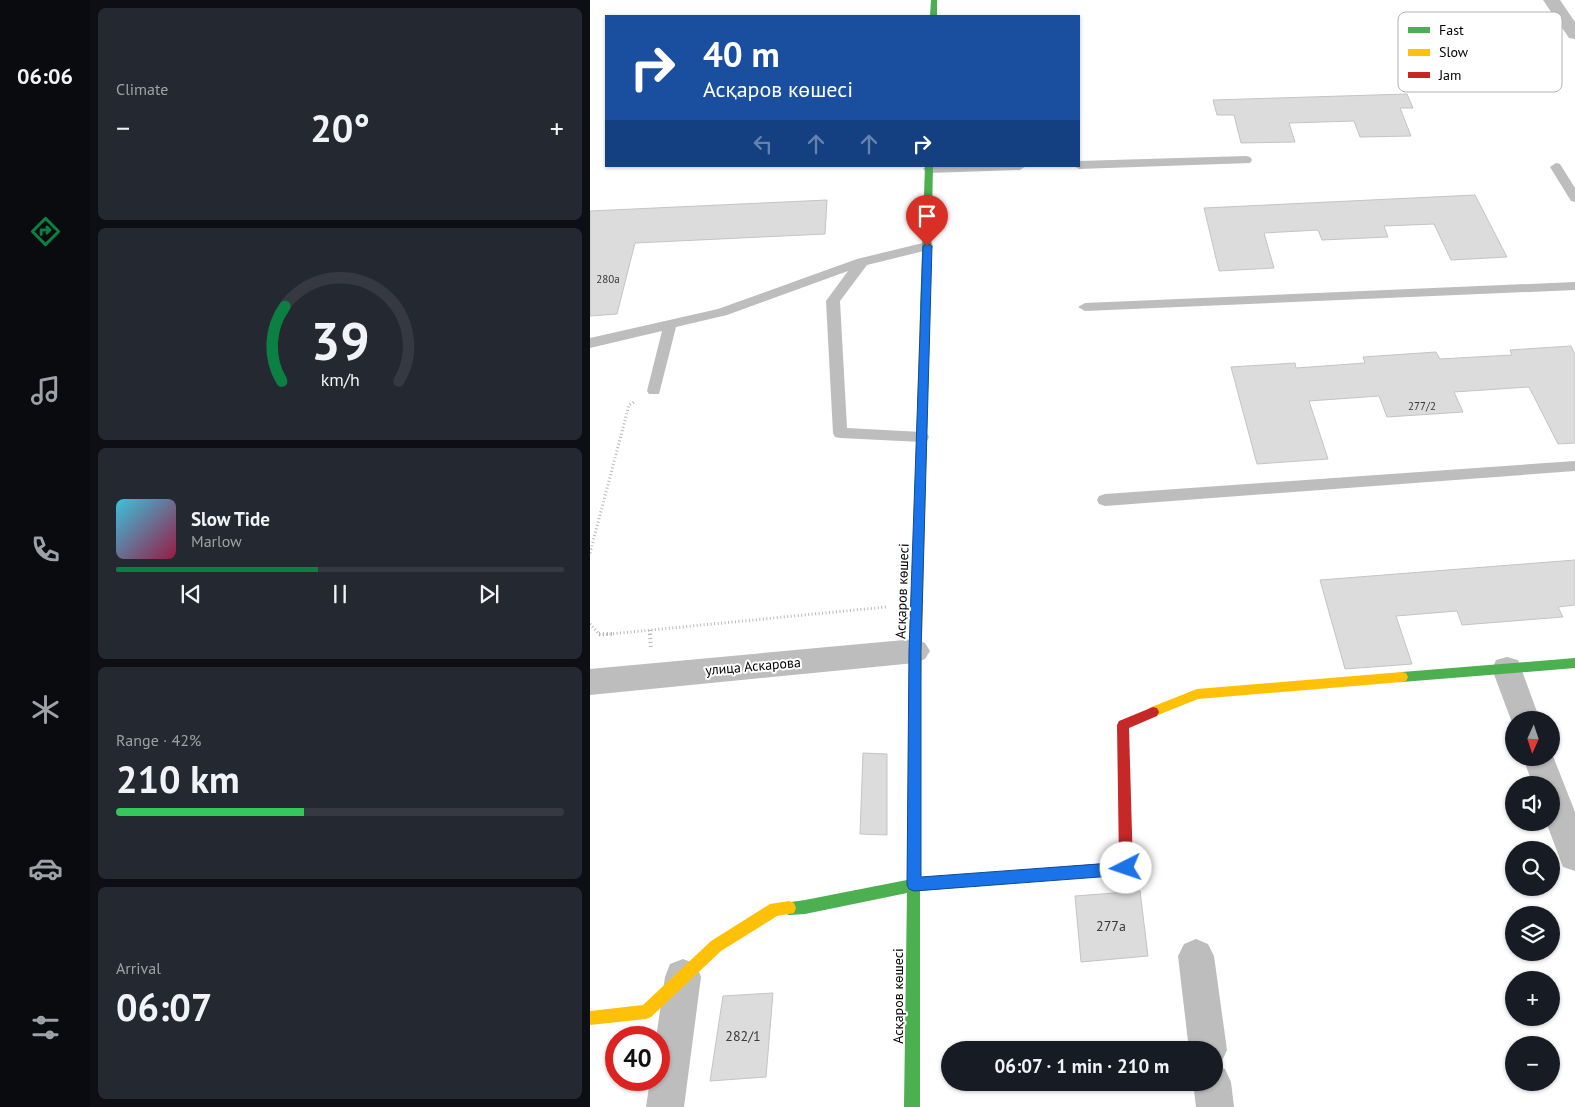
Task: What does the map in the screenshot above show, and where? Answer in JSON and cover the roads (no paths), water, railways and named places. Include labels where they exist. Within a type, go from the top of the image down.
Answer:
[{"type":"main road","points":[[934,0],[934,15]]},
{"type":"main road","name":"Асқаров көшесі","points":[[912,1107],[915,651],[929,167]]},
{"type":"main road","points":[[590,1018],[646,1012],[716,946],[775,909],[805,906],[914,885],[1126,868],[1123,725],[1197,694],[1575,663]]},
{"type":"street","points":[[1551,0],[1559,12]]},
{"type":"street","points":[[1562,16],[1575,34]]},
{"type":"street","name":"улица Аскарова","points":[[590,682],[915,651]]},
{"type":"street","points":[[1507,669],[1522,711]]},
{"type":"street","points":[[1560,815],[1575,856]]},
{"type":"street","points":[[1196,956],[1207,1041]]},
{"type":"street","points":[[665,1107],[683,976]]},
{"type":"street","points":[[1213,1091],[1215,1107]]},
{"type":"lane","points":[[1080,165],[1246,160]]},
{"type":"lane","points":[[1556,166],[1575,198]]},
{"type":"lane","points":[[590,342],[722,312],[862,262],[927,246]]},
{"type":"lane","points":[[862,262],[833,301],[840,433],[922,437]]},
{"type":"lane","points":[[1085,307],[1575,286]]},
{"type":"lane","points":[[654,391],[670,324]]},
{"type":"lane","points":[[1105,500],[1575,466]]}]
